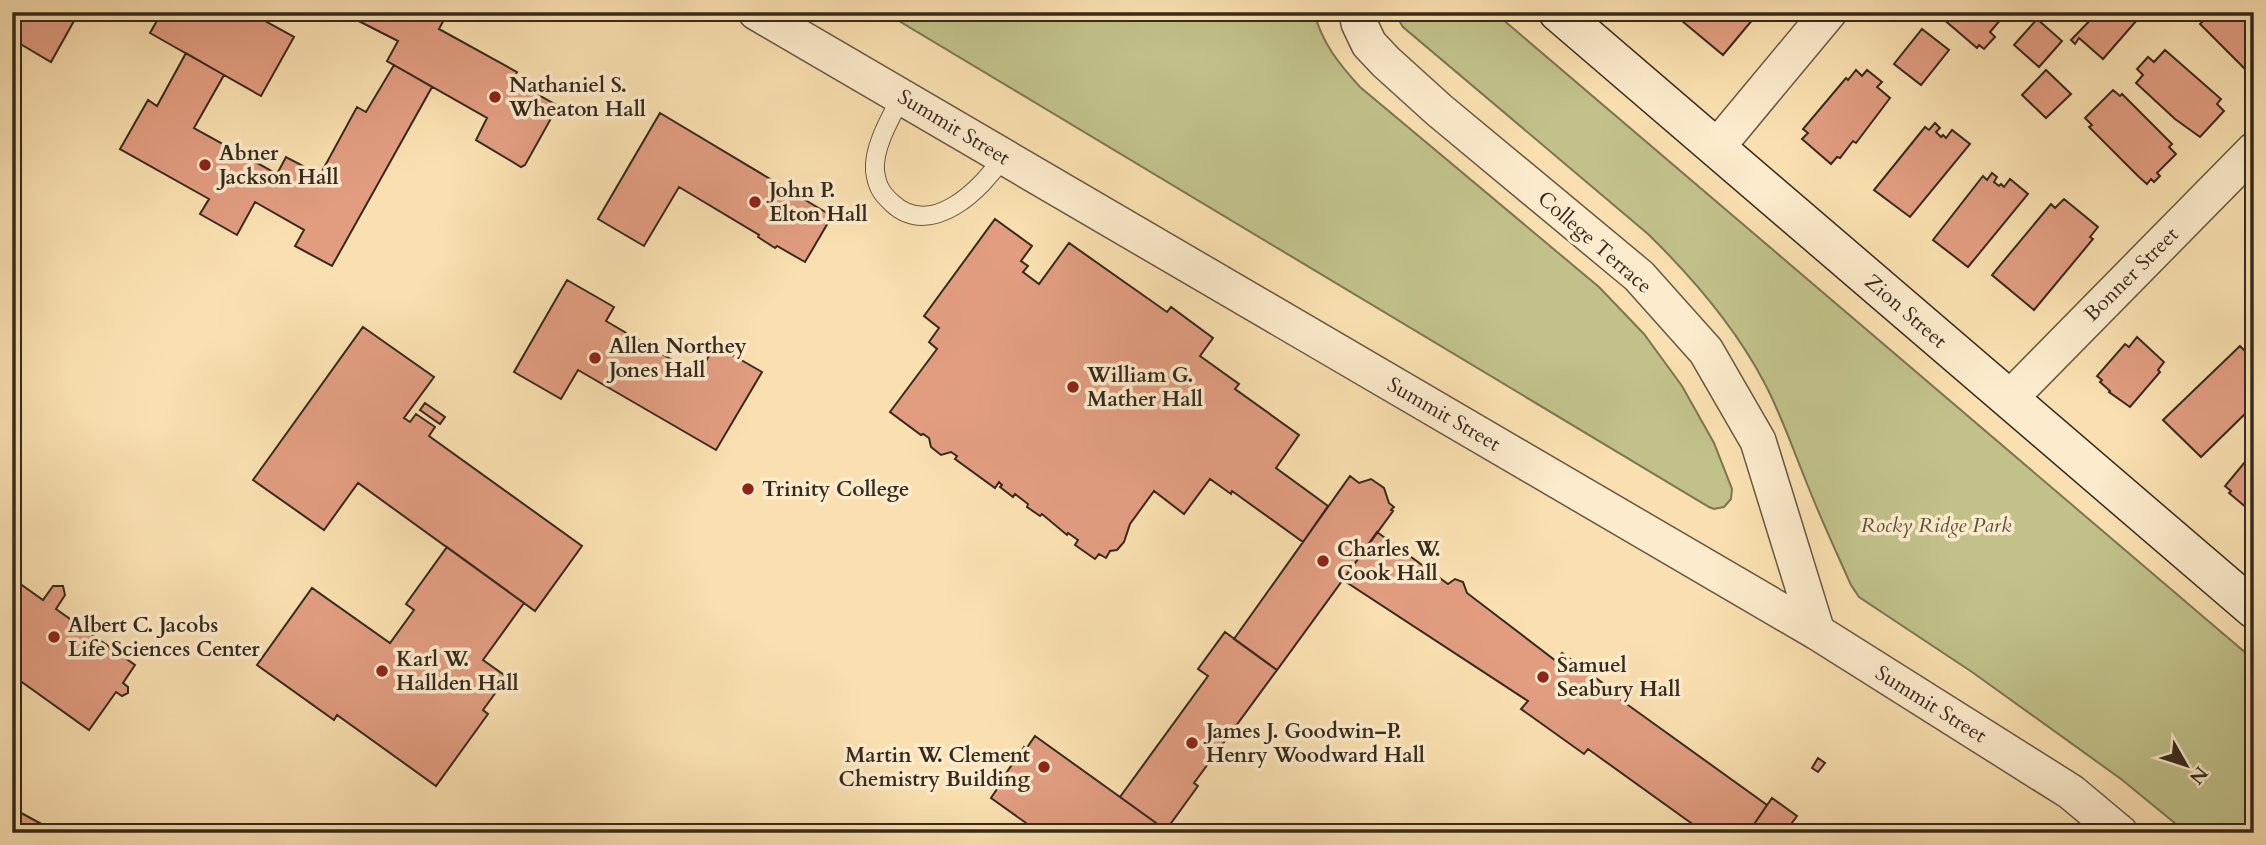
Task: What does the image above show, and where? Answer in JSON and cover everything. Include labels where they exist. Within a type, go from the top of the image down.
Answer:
[{"type":"main road","name":"Zion Street","points":[[1558,12],[2254,609]]},
{"type":"street","name":"Summit Street","points":[[756,12],[1816,632],[2071,792],[2120,833]]},
{"type":"street","name":"College Terrace","points":[[1357,12],[1359,23],[1370,44],[1386,62],[1439,110],[1639,275],[1706,351],[1758,441],[1816,632]]},
{"type":"street","points":[[1716,148],[1829,12]]},
{"type":"street","name":"Bonner Street","points":[[2008,399],[2254,150]]},
{"type":"lane","points":[[902,96],[883,135],[875,169],[879,191],[900,210],[920,217],[951,206],[972,195],[992,174],[1004,156]]},
{"type":"green space","points":[[884,12],[1314,12],[1332,52],[1360,87],[1599,287],[1644,334],[1682,386],[1714,443],[1732,489],[1731,499],[1724,507],[1709,507]]},
{"type":"green space","name":"Rocky Ridge Park","points":[[1394,12],[1494,12],[2254,660],[2254,833],[2187,833],[2121,779],[1972,672],[1859,597],[1851,585],[1809,490],[1770,393],[1740,342],[1712,304],[1648,234],[1403,27]]},
{"type":"building","points":[[12,12],[79,12],[51,62],[12,39]]},
{"type":"building","points":[[162,12],[249,12],[294,37],[261,96],[150,33]]},
{"type":"building","name":"Nathaniel S. Wheaton Hall","points":[[341,12],[448,12],[439,29],[517,72],[512,80],[558,106],[525,165],[521,167],[476,140],[487,118],[387,61],[398,41]]},
{"type":"building","points":[[1675,12],[1759,12],[1723,55]]},
{"type":"building","points":[[1935,12],[1995,12],[2002,18],[1990,32],[1995,37],[1984,49],[1979,45],[1977,48]]},
{"type":"building","points":[[2098,12],[2144,12],[2103,59],[2079,38],[2075,44],[2071,40]]},
{"type":"building","points":[[2198,12],[2247,12],[2254,19],[2254,72],[2252,70],[2249,73],[2200,24],[2202,22],[2195,15]]},
{"type":"building","points":[[2037,19],[2062,41],[2039,67],[2014,45]]},
{"type":"building","points":[[1922,29],[1949,50],[1921,85],[1894,64]]},
{"type":"building","points":[[2165,50],[2221,99],[2217,104],[2224,111],[2200,137],[2175,119],[2136,83],[2143,75],[2137,69],[2148,57],[2154,62]]},
{"type":"building","name":"Abner Jackson Hall","points":[[186,53],[224,75],[194,128],[277,174],[286,157],[320,175],[357,107],[366,112],[394,65],[432,87],[332,266],[295,246],[304,230],[255,202],[237,235],[200,214],[209,199],[120,149],[148,100],[157,106]]},
{"type":"building","points":[[1856,70],[1862,76],[1867,70],[1882,82],[1877,87],[1890,98],[1856,143],[1853,141],[1840,158],[1837,157],[1831,164],[1802,139],[1808,133],[1803,129]]},
{"type":"building","points":[[2046,70],[2071,94],[2046,118],[2022,95]]},
{"type":"building","points":[[2113,90],[2120,96],[2122,94],[2172,144],[2169,147],[2176,154],[2157,173],[2160,176],[2154,182],[2151,179],[2147,184],[2089,127],[2092,125],[2085,118]]},
{"type":"building","name":"John P. Elton Hall","points":[[660,113],[832,216],[805,262],[777,246],[775,248],[758,237],[759,235],[679,187],[644,246],[598,219]]},
{"type":"building","points":[[1935,123],[1940,128],[1936,132],[1941,137],[1943,135],[1946,138],[1952,130],[1970,144],[1910,217],[1874,190],[1925,127],[1929,130]]},
{"type":"building","points":[[1992,173],[1997,177],[1994,182],[1999,186],[2001,184],[2004,187],[2010,179],[2028,194],[1968,267],[1933,240],[1983,176],[1987,180]]},
{"type":"building","points":[[2064,199],[2098,227],[2090,237],[2093,239],[2034,310],[1992,275],[2051,204],[2055,208]]},
{"type":"building","name":"William G. Mather Hall","points":[[995,219],[1032,246],[1021,261],[1028,266],[1023,272],[1039,284],[1069,243],[1167,312],[1171,307],[1213,338],[1200,356],[1239,384],[1235,389],[1299,435],[1276,468],[1328,506],[1303,542],[1232,491],[1231,494],[1210,479],[1184,514],[1154,491],[1130,524],[1124,542],[1117,550],[1110,551],[1106,558],[1099,554],[1095,559],[1075,545],[1078,540],[1068,533],[1067,535],[1042,514],[1040,516],[1027,507],[1028,504],[1015,494],[1013,497],[1000,487],[1002,485],[999,482],[995,488],[955,459],[957,456],[951,452],[941,455],[931,447],[929,438],[890,412],[937,349],[929,342],[939,328],[924,316]]},
{"type":"building","name":"Allen Northey Jones Hall","points":[[567,280],[614,307],[606,321],[698,375],[715,345],[762,372],[716,450],[578,370],[561,399],[514,372]]},
{"type":"building","points":[[363,327],[434,377],[404,418],[410,422],[416,414],[435,427],[429,436],[582,546],[535,611],[358,483],[324,530],[253,480]]},
{"type":"building","points":[[2137,337],[2164,362],[2158,370],[2160,372],[2130,407],[2109,392],[2097,376],[2125,344],[2129,347]]},
{"type":"building","points":[[2240,346],[2254,360],[2254,405],[2201,457],[2163,420]]},
{"type":"building","points":[[425,403],[445,417],[440,424],[420,410]]},
{"type":"building","points":[[2254,451],[2254,514],[2229,493],[2231,491],[2225,486]]},
{"type":"building","name":"Charles W. Cook Hall","points":[[1350,476],[1359,483],[1371,479],[1384,488],[1389,503],[1394,507],[1391,510],[1393,511],[1277,670],[1234,639]]},
{"type":"building","name":"Samuel Seabury Hall","points":[[1377,532],[1448,584],[1455,579],[1463,582],[1467,593],[1556,661],[1562,653],[1623,698],[1621,700],[1767,805],[1748,833],[1705,833],[1588,749],[1584,754],[1521,709],[1528,701],[1343,580]]},
{"type":"building","name":"Karl W. Hallden Hall","points":[[447,547],[524,603],[483,660],[507,677],[483,710],[488,714],[436,786],[337,715],[334,720],[257,665],[312,588],[390,643],[414,610],[406,604]]},
{"type":"building","name":"Albert C. Jacobs Life Sciences Center","points":[[12,578],[43,600],[53,586],[63,586],[65,595],[56,609],[135,665],[123,683],[128,687],[128,693],[122,696],[116,692],[89,730],[12,675]]},
{"type":"building","name":"James J. Goodwin–P. Henry Woodward Hall","points":[[1225,632],[1277,670],[1194,783],[1198,786],[1166,830],[1120,797],[1208,676],[1198,669]]},
{"type":"building","name":"Martin W. Clement Chemistry Building","points":[[1035,736],[1170,833],[1040,833],[991,798],[1024,747],[1026,749]]},
{"type":"building","points":[[1818,758],[1825,763],[1818,772],[1812,768]]},
{"type":"building","points":[[1772,798],[1797,816],[1789,827],[1796,833],[1748,833]]},
{"type":"building","points":[[12,808],[58,833],[12,833]]},
{"type":"place","name":"Nathaniel S. Wheaton Hall","points":[[495,97]]},
{"type":"place","name":"Abner Jackson Hall","points":[[205,165]]},
{"type":"place","name":"John P. Elton Hall","points":[[755,202]]},
{"type":"place","name":"Allen Northey Jones Hall","points":[[595,358]]},
{"type":"place","name":"William G. Mather Hall","points":[[1073,387]]},
{"type":"place","name":"Trinity College","points":[[748,489]]},
{"type":"place","name":"Charles W. Cook Hall","points":[[1323,561]]},
{"type":"place","name":"Albert C. Jacobs Life Sciences Center","points":[[54,637]]},
{"type":"place","name":"Karl W. Hallden Hall","points":[[382,671]]},
{"type":"place","name":"Samuel Seabury Hall","points":[[1543,677]]},
{"type":"place","name":"James J. Goodwin–P. Henry Woodward Hall","points":[[1192,743]]},
{"type":"place","name":"Martin W. Clement Chemistry Building","points":[[1044,767]]}]
